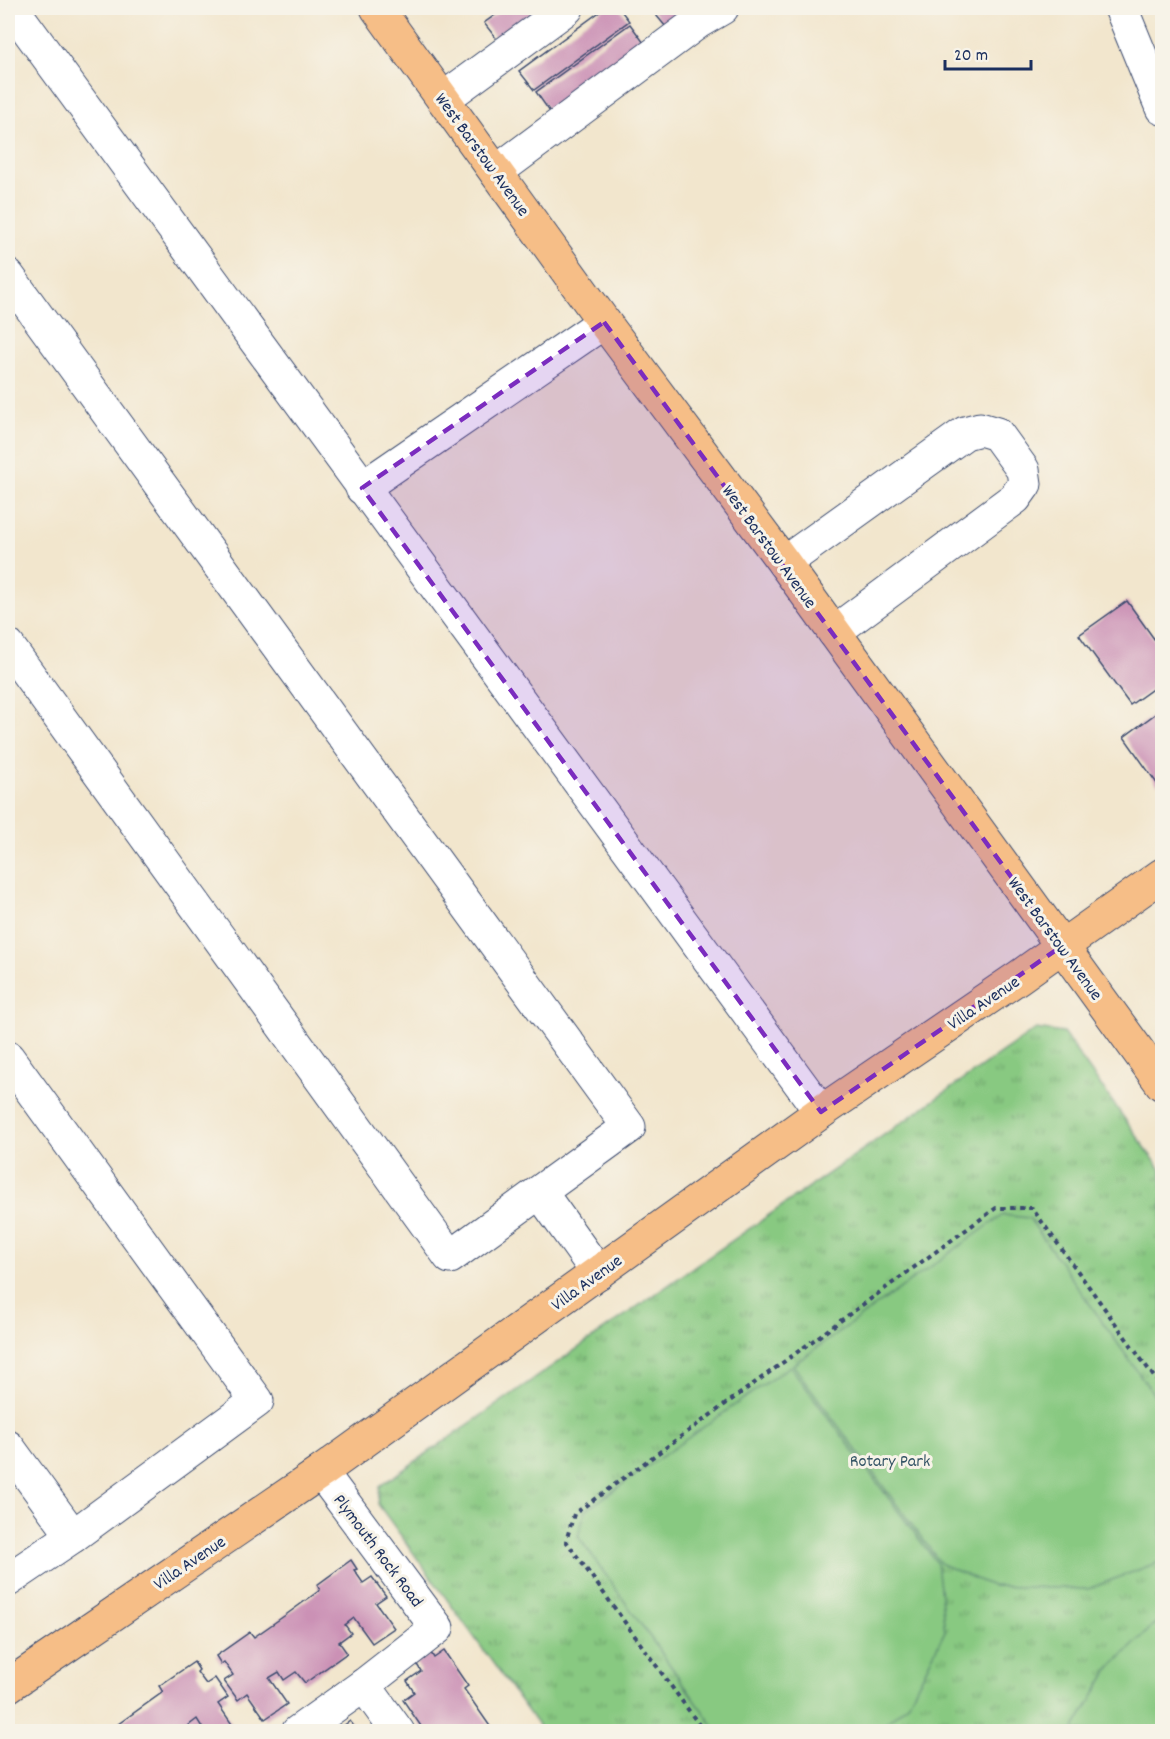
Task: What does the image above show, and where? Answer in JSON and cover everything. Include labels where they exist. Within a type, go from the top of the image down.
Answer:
[{"type":"main road","name":"West Barstow Avenue","points":[[377,8],[1162,1084]]},
{"type":"main road","name":"Villa Avenue","points":[[8,1686],[321,1472],[821,1112],[1162,875]]},
{"type":"street","points":[[12,8],[821,1112]]},
{"type":"street","points":[[443,99],[567,8]]},
{"type":"street","points":[[496,172],[698,22],[722,8]]},
{"type":"street","points":[[1121,8],[1162,108]]},
{"type":"street","points":[[8,276],[629,1126],[450,1257],[8,646]]},
{"type":"street","points":[[362,488],[604,322]]},
{"type":"street","points":[[784,563],[965,433],[980,429],[997,434],[1023,470],[1025,484],[1015,498],[834,632]]},
{"type":"street","points":[[8,1058],[19,1098],[257,1401],[73,1536],[8,1580]]},
{"type":"street","points":[[540,1192],[598,1273]]},
{"type":"street","points":[[8,1447],[73,1536]]},
{"type":"street","name":"Plymouth Rock Road","points":[[321,1472],[437,1628],[364,1685]]},
{"type":"street","points":[[298,1731],[364,1685],[398,1731]]},
{"type":"path","points":[[700,1726],[566,1541],[574,1514],[996,1208],[1032,1208],[1162,1388]]},
{"type":"highlighted area","points":[[604,322],[1062,946],[821,1112],[362,488]]},
{"type":"green space","name":"Rotary Park","points":[[1036,1029],[1063,1033],[1162,1171],[1162,1731],[542,1731],[378,1504],[380,1486]]},
{"type":"green space","points":[[1003,1215],[1029,1218],[1162,1406],[1162,1561],[1088,1589],[992,1586],[941,1564],[793,1365]]},
{"type":"green space","points":[[790,1366],[937,1563],[945,1631],[908,1704],[877,1731],[717,1731],[578,1536],[586,1510]]},
{"type":"green space","points":[[1162,1617],[1162,1731],[1073,1731],[1110,1668]]},
{"type":"building","points":[[505,8],[545,8],[499,42],[484,23]]},
{"type":"building","points":[[605,8],[619,8],[629,21],[534,90],[519,71]]},
{"type":"building","points":[[693,8],[666,27],[651,9]]},
{"type":"building","points":[[630,24],[644,43],[550,112],[536,92]]},
{"type":"building","points":[[1127,601],[1162,650],[1162,682],[1130,705],[1079,635]]},
{"type":"building","points":[[1162,709],[1162,782],[1158,785],[1124,737]]},
{"type":"building","points":[[351,1560],[357,1569],[354,1570],[363,1583],[372,1577],[386,1596],[376,1603],[394,1628],[372,1643],[354,1618],[345,1625],[351,1633],[339,1642],[347,1653],[305,1683],[296,1672],[284,1680],[279,1672],[269,1678],[287,1704],[265,1719],[247,1693],[238,1700],[224,1681],[233,1675],[224,1662],[221,1664],[216,1656],[250,1632],[254,1637],[287,1614],[320,1590],[317,1585]]},
{"type":"building","points":[[444,1651],[468,1686],[464,1689],[494,1732],[425,1732],[403,1700],[414,1692],[407,1681],[421,1671],[416,1663],[431,1653],[434,1658]]},
{"type":"building","points":[[194,1662],[199,1670],[197,1672],[206,1684],[215,1678],[228,1697],[218,1704],[236,1730],[205,1732],[197,1719],[188,1726],[191,1732],[107,1732],[163,1692],[159,1686]]},
{"type":"building","points":[[350,1721],[358,1732],[319,1732],[331,1723],[336,1731]]}]
